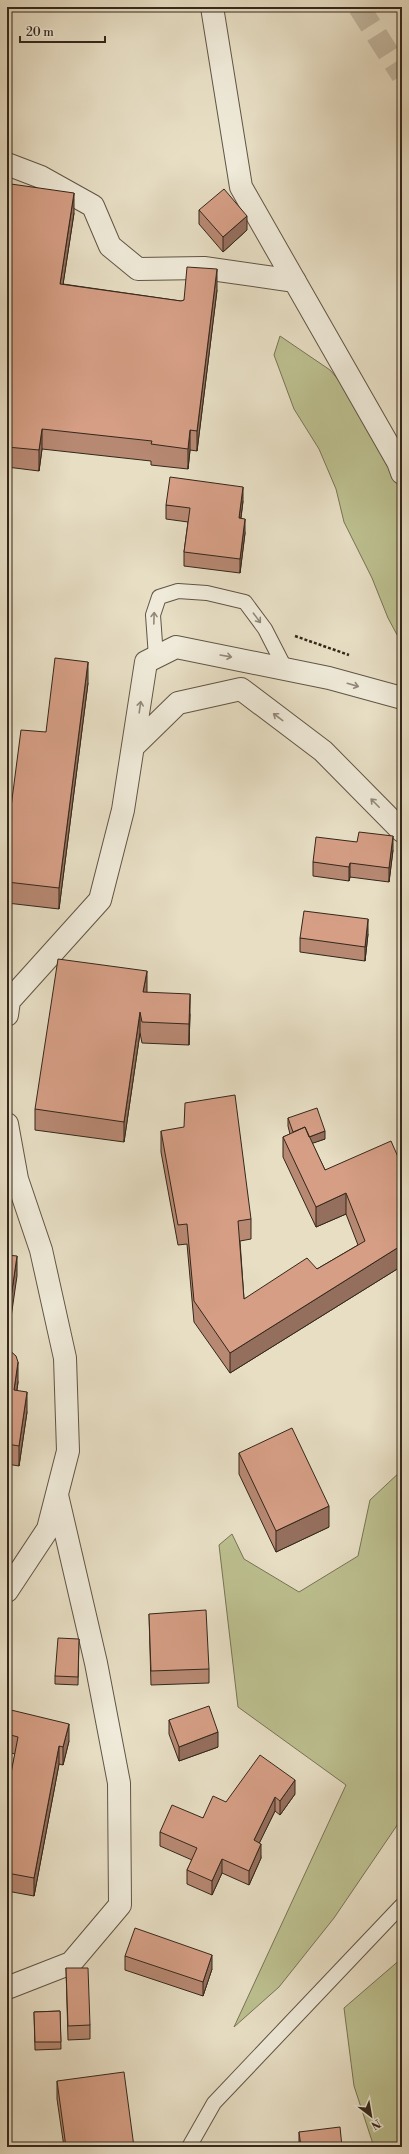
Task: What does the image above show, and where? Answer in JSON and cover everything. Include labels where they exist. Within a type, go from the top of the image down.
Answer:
[{"type":"street","points":[[212,7],[241,187],[402,473]]},
{"type":"street","points":[[7,164],[41,177],[94,206],[110,246],[138,269],[204,268],[295,281]]},
{"type":"street","points":[[8,1005],[100,900],[123,810],[146,662],[176,647],[285,668],[397,694]]},
{"type":"street","points":[[134,746],[178,703],[240,689],[323,751],[402,831]]},
{"type":"street","points":[[7,1124],[17,1179],[41,1250],[65,1358],[68,1451],[48,1530],[7,1591]]},
{"type":"street","points":[[7,1988],[71,1963],[120,1905],[118,1783],[96,1663],[57,1495]]},
{"type":"lane","points":[[156,657],[153,615],[159,597],[178,591],[185,591],[207,593],[245,602],[265,629],[285,668]]},
{"type":"lane","points":[[188,2147],[214,2103],[402,1905]]},
{"type":"green space","points":[[280,336],[330,370],[353,397],[402,493],[402,644],[388,618],[372,578],[344,522],[336,489],[319,449],[294,409],[274,355]]},
{"type":"green space","points":[[402,1470],[402,1818],[334,1918],[279,1987],[234,2027],[346,1785],[238,1707],[219,1545],[232,1534],[244,1559],[299,1592],[358,1556],[370,1500]]},
{"type":"green space","points":[[402,1958],[402,2147],[374,2147],[354,2086],[344,2008]]},
{"type":"building","points":[[11,184],[74,193],[60,284],[181,301],[184,300],[187,267],[217,269],[197,431],[190,430],[188,449],[151,444],[152,441],[42,429],[39,450],[7,447],[7,207]]},
{"type":"building","points":[[224,189],[247,216],[223,237],[199,210]]},
{"type":"building","points":[[170,477],[243,487],[239,518],[245,519],[240,559],[184,552],[190,508],[166,505]]},
{"type":"building","points":[[55,658],[88,662],[59,888],[7,882],[7,838],[21,730],[46,732]]},
{"type":"building","points":[[359,832],[393,836],[389,868],[350,863],[349,867],[313,862],[316,837],[357,842]]},
{"type":"building","points":[[304,911],[368,919],[365,947],[300,938]]},
{"type":"building","points":[[58,959],[147,971],[143,992],[190,994],[189,1024],[142,1022],[140,1012],[124,1122],[35,1109]]},
{"type":"building","points":[[235,1095],[251,1219],[238,1221],[244,1299],[307,1258],[317,1269],[365,1241],[346,1193],[316,1207],[283,1137],[305,1127],[325,1170],[391,1141],[402,1166],[402,1245],[230,1353],[194,1301],[187,1224],[178,1225],[161,1131],[184,1127],[185,1103]]},
{"type":"building","points":[[317,1108],[325,1131],[309,1137],[305,1127],[293,1132],[288,1118]]},
{"type":"building","points":[[7,1255],[17,1256],[7,1325]]},
{"type":"building","points":[[7,1348],[16,1356],[18,1362],[14,1390],[27,1392],[19,1446],[7,1444]]},
{"type":"building","points":[[292,1428],[329,1506],[276,1531],[239,1453]]},
{"type":"building","points":[[206,1610],[209,1669],[151,1671],[149,1614]]},
{"type":"building","points":[[58,1638],[79,1639],[78,1677],[55,1676]]},
{"type":"building","points":[[209,1706],[218,1732],[179,1747],[169,1720]]},
{"type":"building","points":[[11,1710],[69,1724],[63,1747],[59,1746],[34,1878],[7,1873],[7,1794],[18,1737],[7,1734],[7,1726]]},
{"type":"building","points":[[260,1755],[295,1780],[280,1801],[275,1797],[254,1840],[261,1844],[249,1871],[222,1859],[212,1881],[187,1870],[197,1848],[160,1832],[172,1805],[203,1818],[213,1796],[226,1802]]},
{"type":"building","points":[[135,1928],[212,1955],[203,1982],[125,1956]]},
{"type":"building","points":[[66,1968],[88,1968],[90,2025],[68,2026]]},
{"type":"building","points":[[60,2011],[61,2042],[35,2042],[34,2012]]},
{"type":"building","points":[[124,2072],[134,2147],[66,2147],[57,2081]]},
{"type":"building","points":[[340,2127],[342,2147],[301,2147],[299,2132]]},
{"type":"tunnel","points":[[359,7],[402,75]]}]
